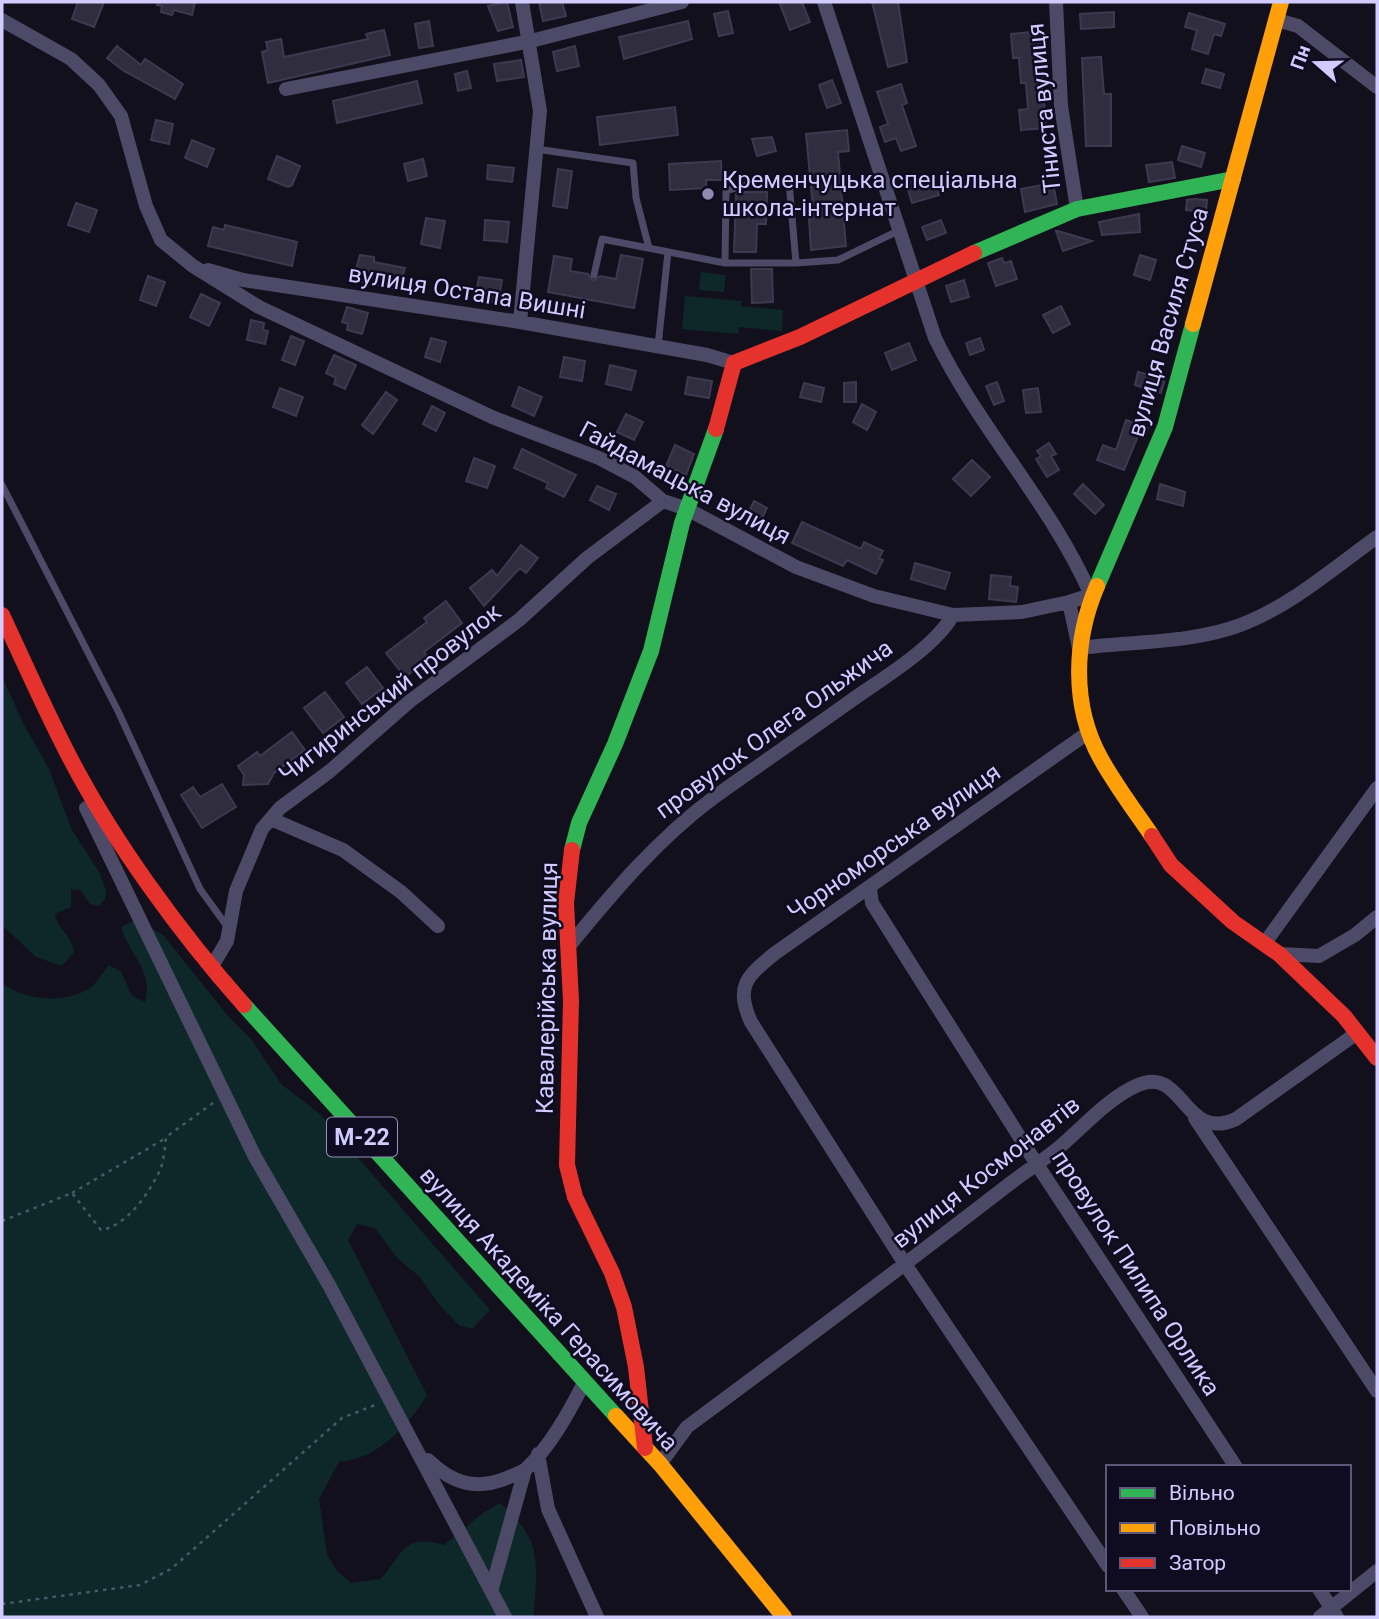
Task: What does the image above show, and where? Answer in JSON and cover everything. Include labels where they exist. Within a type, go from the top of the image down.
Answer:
[{"type":"main road","name":"вулиця Василя Стуса","points":[[1079,648],[1091,595],[1139,494],[1165,427],[1281,2]]},
{"type":"main road","points":[[734,363],[800,337],[914,280],[1077,209],[1233,179]]},
{"type":"main road","name":"Кавалерійська вулиця","points":[[645,1448],[632,1345],[619,1291],[570,1188],[567,1165],[569,946],[566,903],[569,859],[579,823],[615,744],[651,651],[687,509],[725,403],[734,363]]},
{"type":"main road","name":"вулиця Академіка Герасимовича","points":[[2,615],[69,756],[109,825],[211,968],[660,1464],[784,1617]]},
{"type":"main road","points":[[1079,648],[1079,681],[1089,732],[1115,783],[1171,865],[1233,922],[1279,954],[1357,1032],[1377,1058]]},
{"type":"street","points":[[520,322],[540,111],[531,40],[522,2]]},
{"type":"street","points":[[286,89],[531,40],[682,2]]},
{"type":"street","points":[[824,2],[935,338],[954,378],[1071,551],[1091,595]]},
{"type":"street","name":"Тіниста вулиця","points":[[1056,2],[1061,106],[1077,209]]},
{"type":"street","name":"Гайдамацька вулиця","points":[[2,20],[71,59],[99,85],[121,116],[146,205],[162,240],[193,266],[259,307],[492,417],[599,458],[635,477],[663,502],[687,509],[796,567],[874,596],[953,615],[1022,612],[1091,595]]},
{"type":"street","points":[[1277,20],[1298,26],[1377,87]]},
{"type":"street","name":"вулиця Остапа Вишні","points":[[193,266],[243,280],[520,322],[658,346],[734,363]]},
{"type":"street","name":"Чигиринський провулок","points":[[211,968],[227,941],[236,891],[262,828],[271,818],[331,771],[410,701],[519,620],[587,558],[663,502]]},
{"type":"street","points":[[1069,602],[1079,648],[1179,639],[1241,624],[1279,606],[1377,537]]},
{"type":"street","name":"провулок Олега Ольжича","points":[[569,946],[629,873],[657,844],[711,800],[888,675],[945,629],[953,615]]},
{"type":"street","name":"Чорноморська вулиця","points":[[905,1264],[751,1022],[741,1001],[744,984],[755,969],[1089,732]]},
{"type":"street","points":[[69,756],[79,795],[255,1157],[420,1452],[505,1617]]},
{"type":"street","points":[[1264,944],[1377,788]]},
{"type":"street","points":[[271,818],[343,850],[401,892],[438,926]]},
{"type":"street","name":"провулок Пилипа Орлика","points":[[870,889],[872,903],[1037,1163],[1235,1465]]},
{"type":"street","points":[[1279,954],[1319,956],[1355,935],[1377,917]]},
{"type":"street","points":[[1193,1115],[1212,1125],[1236,1119],[1357,1032]]},
{"type":"street","name":"вулиця Космонавтів","points":[[660,1464],[687,1427],[1139,1085],[1150,1082],[1163,1084],[1174,1091],[1193,1115],[1377,1391]]},
{"type":"street","points":[[905,1264],[1106,1563]]},
{"type":"street","points":[[492,1588],[525,1470],[569,1412],[584,1383]]},
{"type":"street","points":[[420,1452],[454,1481],[475,1486],[499,1481],[525,1470]]},
{"type":"street","points":[[538,1454],[548,1509],[597,1617]]},
{"type":"street","points":[[1320,1591],[1329,1614],[1377,1571]]},
{"type":"street","points":[[1124,1591],[1142,1617]]},
{"type":"lane","points":[[535,149],[633,163],[636,198],[649,248]]},
{"type":"lane","points":[[725,263],[726,191],[756,182],[789,181],[796,263]]},
{"type":"lane","points":[[594,275],[601,239],[725,263],[796,263],[838,260],[898,231]]},
{"type":"lane","points":[[658,346],[668,252]]},
{"type":"lane","points":[[2,485],[118,711],[200,888],[230,930]]},
{"type":"path","points":[[2,1221],[72,1193],[166,1138],[225,1095]]},
{"type":"path","points":[[72,1193],[90,1220],[101,1230],[112,1228],[127,1217],[161,1169],[166,1138]]},
{"type":"path","points":[[2,1604],[140,1585],[171,1569],[342,1418],[391,1399]]},
{"type":"green space","points":[[701,272],[726,275],[724,292],[699,290]]},
{"type":"green space","points":[[685,296],[741,301],[741,306],[783,310],[782,331],[739,327],[738,334],[682,329]]},
{"type":"green space","points":[[2,676],[23,723],[49,769],[72,830],[99,872],[106,890],[105,899],[99,906],[90,904],[80,890],[71,889],[71,907],[55,914],[74,952],[62,966],[36,957],[2,925]]},
{"type":"green space","points":[[135,920],[163,935],[228,1016],[251,1039],[281,1084],[320,1114],[490,1310],[472,1329],[459,1325],[440,1306],[420,1277],[398,1259],[375,1228],[357,1224],[348,1240],[427,1395],[411,1418],[391,1439],[367,1455],[339,1462],[319,1499],[327,1554],[337,1571],[351,1583],[381,1579],[406,1547],[421,1541],[444,1545],[483,1513],[500,1503],[524,1529],[534,1553],[536,1580],[534,1614],[531,1617],[2,1617],[2,984],[32,997],[65,997],[90,988],[109,965],[121,972],[132,996],[145,1002],[146,981],[121,927]]},
{"type":"building","points":[[78,2],[104,2],[94,27],[72,19]]},
{"type":"building","points":[[158,2],[195,2],[192,15],[174,10],[172,15],[161,12],[162,6],[157,5]]},
{"type":"building","points":[[507,2],[513,27],[498,31],[488,6]]},
{"type":"building","points":[[539,2],[562,2],[566,16],[543,21]]},
{"type":"building","points":[[779,2],[802,2],[810,22],[790,30]]},
{"type":"building","points":[[872,2],[898,2],[907,62],[888,67]]},
{"type":"building","points":[[728,11],[733,33],[719,36],[714,14]]},
{"type":"building","points":[[1114,12],[1114,27],[1081,29],[1080,14]]},
{"type":"building","points":[[1189,13],[1225,24],[1221,36],[1214,34],[1208,54],[1192,49],[1197,30],[1185,27]]},
{"type":"building","points":[[429,21],[433,46],[419,48],[415,24]]},
{"type":"building","points":[[688,21],[692,39],[624,59],[619,37]]},
{"type":"building","points":[[384,30],[390,55],[268,83],[262,52],[268,50],[266,42],[281,39],[284,57],[368,39],[366,34]]},
{"type":"building","points":[[1039,31],[1046,128],[1021,130],[1019,110],[1028,109],[1026,83],[1021,83],[1019,58],[1013,58],[1011,34]]},
{"type":"building","points":[[117,46],[141,65],[145,59],[183,84],[175,99],[124,71],[107,58]]},
{"type":"building","points":[[575,46],[579,66],[557,71],[553,52]]},
{"type":"building","points":[[1101,57],[1104,94],[1111,94],[1111,146],[1086,146],[1082,58]]},
{"type":"building","points":[[521,60],[524,77],[497,81],[494,64]]},
{"type":"building","points":[[1206,69],[1224,74],[1220,88],[1202,83]]},
{"type":"building","points":[[467,71],[471,88],[458,91],[455,74]]},
{"type":"building","points":[[832,80],[841,103],[827,108],[819,85]]},
{"type":"building","points":[[417,81],[422,103],[337,123],[333,101]]},
{"type":"building","points":[[901,84],[907,103],[902,105],[916,146],[901,151],[896,138],[885,142],[880,127],[888,124],[877,92]]},
{"type":"building","points":[[675,107],[678,135],[600,145],[597,117]]},
{"type":"building","points":[[156,120],[173,124],[169,144],[151,140]]},
{"type":"building","points":[[847,130],[849,151],[838,152],[846,246],[811,250],[809,219],[814,218],[806,134]]},
{"type":"building","points":[[772,137],[776,151],[757,156],[752,139]]},
{"type":"building","points":[[192,140],[214,149],[207,167],[185,158]]},
{"type":"building","points":[[1182,146],[1205,153],[1201,167],[1178,160]]},
{"type":"building","points":[[277,156],[300,166],[292,185],[288,187],[268,179]]},
{"type":"building","points":[[423,159],[427,176],[408,181],[404,164]]},
{"type":"building","points":[[721,161],[722,180],[706,180],[706,188],[670,190],[669,164]]},
{"type":"building","points":[[1172,162],[1175,178],[1149,182],[1146,165]]},
{"type":"building","points":[[488,165],[514,168],[512,182],[487,179]]},
{"type":"building","points":[[558,169],[572,171],[567,208],[553,206]]},
{"type":"building","points":[[933,175],[939,195],[912,203],[906,183]]},
{"type":"building","points":[[1053,183],[1057,204],[1025,212],[1021,189]]},
{"type":"building","points":[[767,192],[766,224],[757,224],[756,252],[734,252],[736,194]]},
{"type":"building","points":[[1187,200],[1207,200],[1206,212],[1186,210]]},
{"type":"building","points":[[76,203],[97,210],[89,232],[68,225]]},
{"type":"building","points":[[1139,214],[1140,232],[1102,235],[1099,222]]},
{"type":"building","points":[[426,218],[445,221],[440,248],[421,244]]},
{"type":"building","points":[[485,220],[509,222],[507,242],[484,240]]},
{"type":"building","points":[[941,220],[946,233],[927,240],[922,227]]},
{"type":"building","points":[[225,225],[297,242],[292,266],[208,246],[213,227],[224,230]]},
{"type":"building","points":[[1058,231],[1092,241],[1063,251]]},
{"type":"building","points":[[360,255],[374,257],[374,262],[405,268],[398,289],[353,280]]},
{"type":"building","points":[[621,255],[643,259],[634,308],[548,292],[554,256],[572,259],[570,271],[588,274],[593,281],[600,276],[616,279]]},
{"type":"building","points":[[1140,255],[1156,260],[1150,280],[1134,275]]},
{"type":"building","points":[[1002,258],[1004,263],[1011,261],[1017,279],[996,286],[988,263]]},
{"type":"building","points":[[751,269],[772,269],[773,302],[752,303]]},
{"type":"building","points":[[148,276],[165,282],[156,306],[140,300]]},
{"type":"building","points":[[479,277],[502,280],[498,303],[475,299]]},
{"type":"building","points":[[964,280],[969,297],[951,302],[946,286]]},
{"type":"building","points":[[201,294],[220,303],[209,326],[190,317]]},
{"type":"building","points":[[1061,306],[1070,324],[1053,333],[1043,315]]},
{"type":"building","points":[[347,307],[368,313],[362,334],[347,330],[348,324],[342,322]]},
{"type":"building","points":[[251,320],[264,323],[263,330],[268,331],[265,344],[247,340]]},
{"type":"building","points":[[291,336],[304,341],[295,365],[282,360]]},
{"type":"building","points":[[431,338],[446,342],[440,362],[425,357]]},
{"type":"building","points":[[980,338],[984,350],[970,355],[966,343]]},
{"type":"building","points":[[909,343],[916,360],[892,370],[885,353]]},
{"type":"building","points":[[334,355],[356,365],[345,389],[334,384],[336,378],[326,373]]},
{"type":"building","points":[[564,357],[585,361],[582,381],[560,377]]},
{"type":"building","points":[[610,365],[636,371],[631,390],[606,384]]},
{"type":"building","points":[[1138,372],[1165,379],[1161,393],[1135,385]]},
{"type":"building","points":[[688,377],[712,381],[709,398],[685,394]]},
{"type":"building","points":[[856,382],[856,402],[844,402],[844,383]]},
{"type":"building","points":[[997,382],[1004,401],[994,405],[986,386]]},
{"type":"building","points":[[804,383],[824,388],[821,402],[800,397]]},
{"type":"building","points":[[519,387],[542,397],[534,416],[512,406]]},
{"type":"building","points":[[280,388],[303,397],[296,416],[273,407]]},
{"type":"building","points":[[1038,388],[1041,412],[1026,413],[1023,390]]},
{"type":"building","points":[[386,392],[397,400],[373,434],[362,425]]},
{"type":"building","points":[[862,404],[876,412],[867,430],[853,422]]},
{"type":"building","points":[[432,406],[445,413],[436,431],[423,424]]},
{"type":"building","points":[[626,414],[643,422],[634,440],[617,432]]},
{"type":"building","points":[[1126,420],[1148,427],[1144,438],[1138,436],[1124,470],[1097,460],[1103,445],[1116,450]]},
{"type":"building","points":[[1049,443],[1056,454],[1051,456],[1059,470],[1047,477],[1036,459],[1041,456],[1037,451]]},
{"type":"building","points":[[675,445],[694,454],[686,475],[666,466]]},
{"type":"building","points":[[522,449],[576,475],[564,497],[546,488],[548,483],[514,468]]},
{"type":"building","points":[[474,458],[495,466],[487,488],[466,481]]},
{"type":"building","points":[[972,460],[990,477],[971,496],[953,479]]},
{"type":"building","points":[[1083,484],[1104,505],[1095,514],[1074,494]]},
{"type":"building","points":[[1160,484],[1185,492],[1183,506],[1157,499]]},
{"type":"building","points":[[597,486],[616,494],[609,510],[590,500]]},
{"type":"building","points":[[754,501],[767,508],[759,524],[746,517]]},
{"type":"building","points":[[802,522],[861,549],[864,542],[883,551],[879,558],[883,560],[876,574],[847,560],[843,566],[792,543]]},
{"type":"building","points":[[521,545],[538,558],[526,573],[520,568],[484,606],[470,588],[492,570],[497,576]]},
{"type":"building","points":[[915,563],[950,573],[945,589],[911,579]]},
{"type":"building","points":[[991,575],[1011,577],[1010,586],[1018,587],[1016,602],[989,599]]},
{"type":"building","points":[[446,601],[462,623],[424,652],[429,658],[405,677],[386,653],[427,622],[424,618]]},
{"type":"building","points":[[367,667],[383,688],[362,704],[346,683]]},
{"type":"building","points":[[325,692],[344,717],[323,733],[304,708]]},
{"type":"building","points":[[292,732],[305,750],[274,773],[268,784],[243,785],[244,775],[238,766],[257,752],[260,756]]},
{"type":"building","points":[[222,784],[236,807],[202,828],[181,795],[193,787],[200,797]]},
{"type":"traffic: fast","points":[[974,253],[1077,209],[1233,179]]},
{"type":"traffic: fast","points":[[1097,586],[1165,427],[1193,324]]},
{"type":"traffic: fast","points":[[572,850],[579,823],[615,744],[651,651],[682,523],[716,429]]},
{"type":"traffic: fast","points":[[244,1005],[616,1416]]},
{"type":"traffic: slow","points":[[1193,324],[1281,2]]},
{"type":"traffic: slow","points":[[1097,586],[1089,607],[1080,650],[1080,695],[1084,717],[1101,759],[1152,836]]},
{"type":"traffic: slow","points":[[616,1416],[660,1464],[784,1617]]},
{"type":"traffic: jam","points":[[716,429],[734,363],[800,337],[974,253]]},
{"type":"traffic: jam","points":[[2,615],[60,739],[106,821],[172,917],[244,1005]]},
{"type":"traffic: jam","points":[[1152,836],[1171,865],[1233,922],[1279,954],[1344,1016],[1377,1058]]},
{"type":"traffic: jam","points":[[572,850],[566,903],[571,1001],[567,1165],[575,1197],[612,1273],[624,1307],[636,1367],[645,1448]]},
{"type":"place","name":"Кременчуцька спеціальна школа-інтернат","points":[[708,194]]}]
